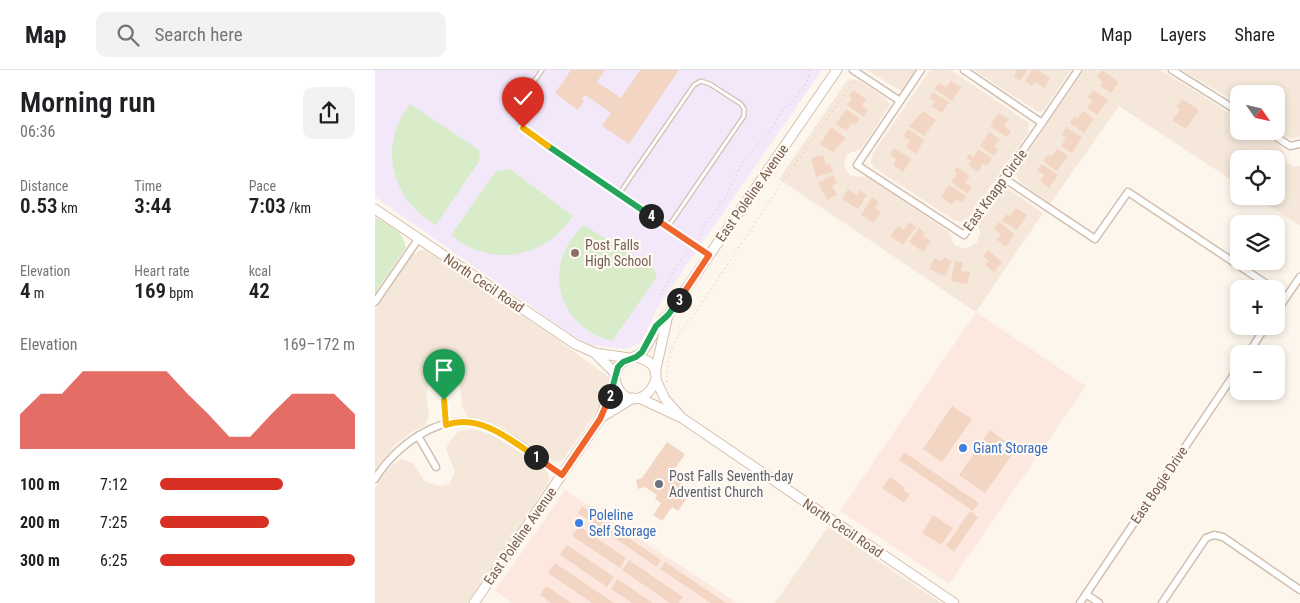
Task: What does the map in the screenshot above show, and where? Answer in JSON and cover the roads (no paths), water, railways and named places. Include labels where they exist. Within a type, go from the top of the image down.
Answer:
[{"type":"main road","name":"East Poleline Avenue","points":[[632,358],[642,352],[656,326],[668,315],[837,70]]},
{"type":"main road","name":"North Cecil Road","points":[[375,209],[567,340],[595,352],[632,358]]},
{"type":"main road","name":"East Poleline Avenue","points":[[656,376],[668,315]]},
{"type":"main road","name":"North Cecil Road","points":[[595,352],[615,377]]},
{"type":"main road","points":[[632,358],[648,362],[656,376],[651,391],[636,398],[621,393],[615,377],[623,362],[632,358]]},
{"type":"main road","name":"North Cecil Road","points":[[656,376],[665,399],[682,418]]},
{"type":"main road","name":"East Poleline Avenue","points":[[474,603],[600,419],[615,377]]},
{"type":"main road","name":"East Poleline Avenue","points":[[600,419],[614,408],[636,398]]},
{"type":"main road","name":"North Cecil Road","points":[[636,398],[682,418],[954,603]]},
{"type":"street","points":[[853,70],[900,101]]},
{"type":"street","name":"East Knapp Circle","points":[[921,70],[857,165],[964,235],[1005,179],[1078,70]]},
{"type":"street","points":[[964,70],[1042,123]]},
{"type":"street","points":[[1172,70],[1230,106]]},
{"type":"street","points":[[1281,140],[1290,146],[1300,144]]},
{"type":"street","points":[[1005,179],[1095,239],[1128,192],[1260,280]]},
{"type":"street","points":[[375,302],[419,238]]},
{"type":"street","points":[[1286,297],[1300,277]]},
{"type":"street","name":"East Bogie Drive","points":[[1079,603],[1230,380]]},
{"type":"street","points":[[444,400],[446,425]]},
{"type":"street","points":[[375,479],[385,462],[404,444],[418,436],[446,425],[468,422],[481,424],[507,438],[562,475]]},
{"type":"street","points":[[418,436],[436,467]]},
{"type":"street","points":[[1162,603],[1205,538],[1214,535],[1223,537],[1300,590]]},
{"type":"street","points":[[1086,594],[1099,603]]},
{"type":"lane","points":[[542,70],[517,113],[523,128],[709,255]]},
{"type":"lane","points":[[619,194],[694,85],[701,81],[710,84],[741,104],[744,109],[744,116],[668,227]]},
{"type":"place","name":"Post Falls High School","points":[[575,253]]},
{"type":"place","name":"Giant Storage","points":[[963,448]]},
{"type":"place","name":"Post Falls Seventh-day Adventist Church","points":[[659,484]]},
{"type":"place","name":"Poleline Self Storage","points":[[579,523]]}]
